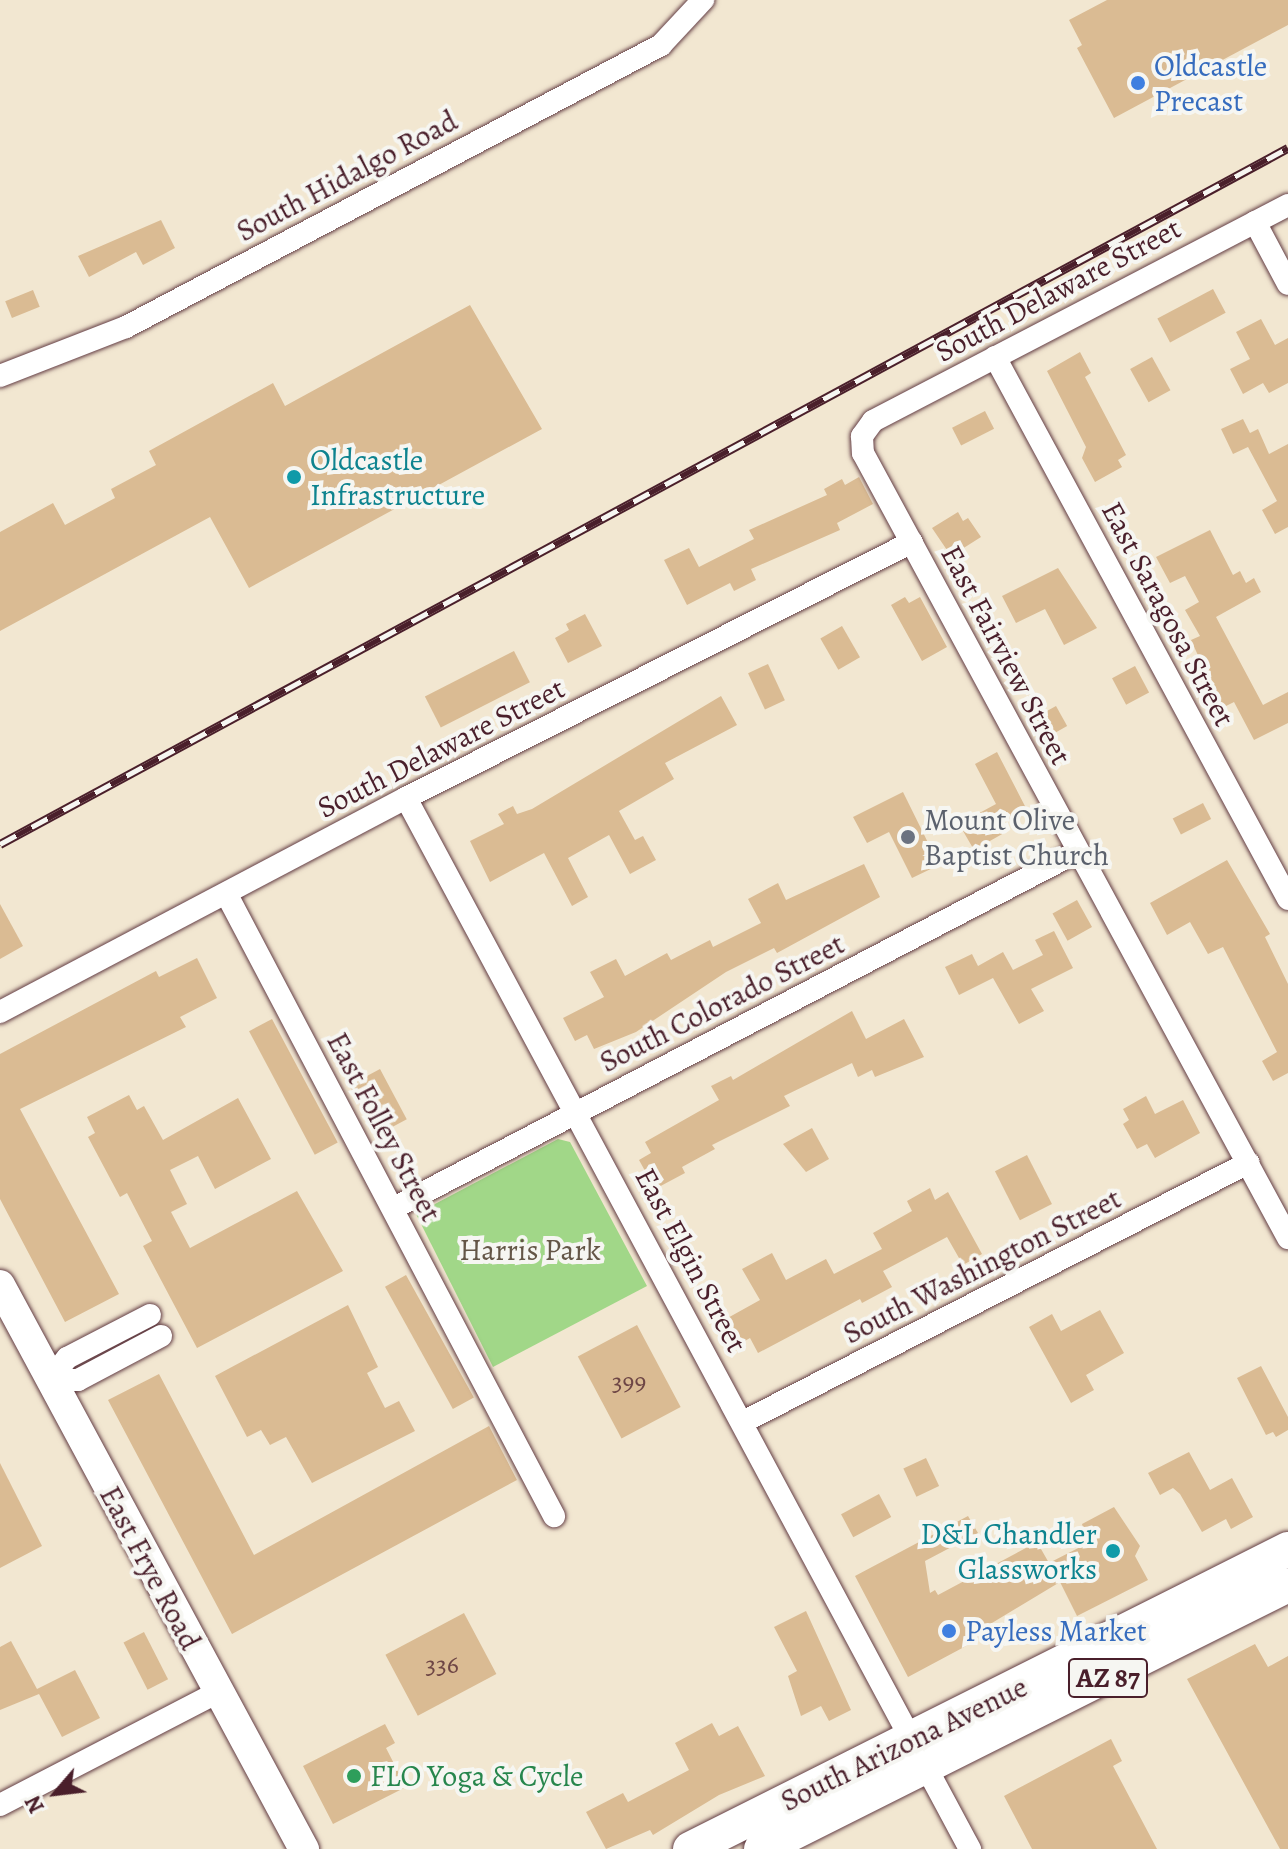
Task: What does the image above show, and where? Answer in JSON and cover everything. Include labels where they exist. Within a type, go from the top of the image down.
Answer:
[{"type":"main road","name":"South Arizona Avenue","points":[[761,1849],[919,1754],[1288,1549]]},
{"type":"main road","name":"South Arizona Avenue","points":[[690,1849],[919,1754],[1288,1585]]},
{"type":"street","name":"South Hidalgo Road","points":[[0,376],[126,327],[661,45],[703,0]]},
{"type":"street","name":"South Delaware Street","points":[[862,436],[873,421],[1288,205]]},
{"type":"street","points":[[1255,222],[1288,284]]},
{"type":"street","name":"East Saragosa Street","points":[[995,357],[1288,899]]},
{"type":"street","name":"East Fairview Street","points":[[862,436],[863,453],[1288,1238]]},
{"type":"street","name":"South Delaware Street","points":[[0,1012],[406,798],[912,542]]},
{"type":"street","name":"East Elgin Street","points":[[406,798],[578,1112],[970,1849]]},
{"type":"street","name":"South Colorado Street","points":[[394,1208],[1077,852]]},
{"type":"street","name":"East Folley Street","points":[[227,895],[554,1516]]},
{"type":"street","name":"South Washington Street","points":[[743,1422],[1248,1163]]},
{"type":"street","name":"East Frye Road","points":[[0,1285],[216,1693],[304,1849]]},
{"type":"street","points":[[50,1380],[67,1358],[150,1315]]},
{"type":"street","points":[[50,1380],[78,1380],[161,1336]]},
{"type":"street","points":[[0,1805],[216,1693]]},
{"type":"green space","name":"Harris Park","points":[[558,1139],[570,1142],[647,1286],[493,1367],[416,1214]]},
{"type":"building","name":"Oldcastle Precast","points":[[1107,0],[1288,0],[1288,25],[1114,118],[1077,48],[1082,45],[1069,20]]},
{"type":"building","points":[[161,220],[175,248],[143,265],[136,252],[89,277],[78,256]]},
{"type":"building","points":[[1213,289],[1226,313],[1170,342],[1157,319]]},
{"type":"building","points":[[33,290],[40,307],[12,318],[5,301]]},
{"type":"building","name":"Oldcastle Infrastructure","points":[[470,305],[542,429],[249,588],[210,517],[0,631],[0,532],[53,503],[65,525],[115,498],[111,489],[156,465],[149,451],[273,383],[285,406]]},
{"type":"building","points":[[1261,319],[1275,345],[1288,338],[1288,383],[1269,393],[1263,383],[1243,394],[1230,369],[1250,359],[1236,332]]},
{"type":"building","points":[[1080,352],[1091,373],[1085,377],[1126,455],[1118,460],[1122,467],[1095,482],[1082,458],[1086,447],[1047,371]]},
{"type":"building","points":[[1152,357],[1170,390],[1149,402],[1130,369]]},
{"type":"building","points":[[985,411],[994,429],[961,446],[952,428]]},
{"type":"building","points":[[1243,419],[1250,433],[1258,429],[1269,454],[1288,444],[1288,527],[1275,534],[1262,510],[1277,501],[1248,447],[1233,454],[1221,429]]},
{"type":"building","points":[[859,477],[873,504],[837,523],[840,530],[751,569],[756,580],[734,591],[730,583],[687,605],[664,560],[689,548],[699,567],[754,539],[749,530],[827,495],[824,489],[842,479],[845,485]]},
{"type":"building","points":[[958,512],[963,521],[968,518],[981,537],[951,556],[932,528]]},
{"type":"building","points":[[1210,530],[1233,575],[1240,571],[1246,583],[1254,578],[1261,592],[1216,617],[1263,705],[1288,692],[1288,723],[1254,740],[1234,702],[1222,708],[1191,640],[1200,636],[1185,610],[1199,602],[1185,576],[1170,583],[1156,557]]},
{"type":"building","points":[[1058,568],[1097,628],[1064,645],[1045,609],[1016,623],[1002,596]]},
{"type":"building","points":[[905,597],[909,603],[920,597],[947,647],[922,661],[891,605]]},
{"type":"building","points":[[585,614],[602,646],[568,663],[555,638],[569,630],[566,624]]},
{"type":"building","points":[[842,626],[860,657],[838,670],[820,638]]},
{"type":"building","points":[[514,651],[530,682],[441,728],[425,696]]},
{"type":"building","points":[[768,664],[785,700],[765,710],[748,673]]},
{"type":"building","points":[[1135,666],[1149,692],[1126,705],[1112,678]]},
{"type":"building","points":[[721,696],[737,725],[665,763],[674,779],[619,811],[635,840],[643,836],[656,860],[630,874],[609,835],[568,858],[588,897],[572,906],[544,853],[490,882],[470,841],[504,824],[498,814],[513,806],[517,814],[532,809]]},
{"type":"building","points":[[1056,706],[1067,726],[1044,739],[1033,719]]},
{"type":"building","points":[[997,752],[1027,810],[999,824],[1004,833],[974,850],[959,824],[996,804],[975,764]]},
{"type":"building","name":"Mount Olive Baptist Church","points":[[903,792],[939,865],[912,878],[889,832],[867,843],[853,817]]},
{"type":"building","points":[[1203,803],[1211,819],[1181,834],[1173,818]]},
{"type":"building","points":[[1227,860],[1270,934],[1265,937],[1288,984],[1288,1073],[1273,1081],[1262,1061],[1277,1052],[1223,947],[1208,954],[1190,922],[1167,935],[1150,903]]},
{"type":"building","points":[[864,864],[880,897],[777,953],[774,948],[726,972],[636,1032],[594,1049],[587,1035],[575,1041],[563,1018],[604,997],[590,972],[616,959],[625,976],[667,953],[671,960],[710,940],[713,947],[761,923],[748,899],[778,883],[786,900]]},
{"type":"building","points":[[1077,900],[1092,927],[1068,941],[1053,914]]},
{"type":"building","points":[[0,904],[23,946],[0,959]]},
{"type":"building","points":[[1054,931],[1073,968],[1031,989],[1044,1011],[1019,1024],[993,978],[959,995],[945,967],[972,954],[978,966],[1003,952],[1013,970],[1043,955],[1035,940]]},
{"type":"building","points":[[197,958],[217,998],[180,1017],[186,1027],[20,1109],[119,1294],[65,1322],[0,1199],[0,1054],[156,971],[159,977]]},
{"type":"building","points":[[852,1011],[866,1039],[904,1019],[924,1057],[875,1077],[872,1070],[858,1077],[852,1063],[784,1096],[790,1106],[712,1145],[715,1149],[682,1167],[685,1173],[655,1189],[639,1160],[651,1153],[645,1142],[719,1100],[711,1086],[731,1076],[733,1080]]},
{"type":"building","points":[[272,1019],[338,1143],[315,1155],[249,1031]]},
{"type":"building","points":[[380,1069],[407,1119],[376,1136],[349,1085]]},
{"type":"building","points":[[129,1095],[137,1110],[144,1106],[163,1140],[238,1098],[271,1159],[215,1189],[198,1156],[170,1170],[187,1204],[171,1212],[190,1248],[297,1191],[343,1271],[197,1348],[143,1246],[152,1241],[127,1193],[120,1197],[88,1137],[95,1133],[87,1117]]},
{"type":"building","points":[[1146,1096],[1155,1114],[1183,1100],[1200,1133],[1155,1158],[1147,1144],[1137,1149],[1123,1124],[1129,1120],[1123,1109]]},
{"type":"building","points":[[812,1128],[829,1159],[806,1172],[783,1144]]},
{"type":"building","points":[[1027,1155],[1052,1204],[1020,1220],[995,1171]]},
{"type":"building","points":[[930,1188],[935,1200],[948,1192],[982,1254],[963,1265],[947,1237],[883,1271],[892,1287],[862,1303],[860,1299],[758,1353],[750,1338],[738,1345],[724,1320],[760,1300],[742,1269],[772,1253],[786,1280],[826,1259],[834,1274],[882,1249],[873,1233],[912,1211],[907,1201]]},
{"type":"building","points":[[406,1275],[474,1397],[453,1409],[385,1287]]},
{"type":"building","points":[[348,1305],[378,1367],[367,1373],[385,1408],[399,1401],[415,1431],[312,1483],[286,1437],[270,1445],[261,1430],[247,1437],[215,1376]]},
{"type":"building","points":[[1100,1310],[1124,1353],[1086,1375],[1094,1390],[1071,1403],[1029,1327],[1052,1314],[1061,1331]]},
{"type":"building","points":[[637,1325],[681,1407],[622,1439],[578,1356]]},
{"type":"building","points":[[1261,1366],[1288,1417],[1288,1430],[1276,1437],[1273,1432],[1266,1435],[1237,1378]]},
{"type":"building","points":[[159,1374],[254,1555],[489,1426],[517,1480],[232,1634],[108,1400]]},
{"type":"building","points":[[1189,1452],[1210,1490],[1232,1478],[1253,1517],[1231,1529],[1226,1519],[1202,1532],[1180,1494],[1173,1488],[1160,1495],[1148,1473]]},
{"type":"building","points":[[926,1458],[939,1486],[916,1497],[903,1469]]},
{"type":"building","points":[[0,1463],[42,1546],[0,1568]]},
{"type":"building","points":[[879,1494],[891,1517],[853,1537],[841,1514]]},
{"type":"building","points":[[1114,1507],[1140,1546],[1135,1556],[1148,1580],[1077,1616],[1060,1582],[977,1632],[981,1638],[908,1677],[855,1576],[968,1516],[978,1533],[925,1561],[930,1593],[935,1590],[938,1595],[1037,1542],[1049,1563],[1088,1543],[1082,1524]]},
{"type":"building","points":[[806,1611],[851,1710],[829,1721],[821,1706],[801,1716],[788,1676],[797,1671],[774,1627]]},
{"type":"building","points":[[464,1613],[496,1674],[418,1716],[385,1655]]},
{"type":"building","points":[[144,1632],[168,1679],[148,1690],[124,1642]]},
{"type":"building","points":[[11,1641],[37,1689],[75,1670],[100,1718],[62,1737],[39,1694],[0,1710],[0,1647]]},
{"type":"building","points":[[1255,1644],[1268,1667],[1288,1656],[1288,1849],[1280,1849],[1187,1679]]},
{"type":"building","points":[[712,1723],[719,1736],[738,1726],[765,1776],[719,1795],[653,1835],[650,1830],[606,1849],[586,1812],[623,1793],[628,1802],[689,1770],[675,1743]]},
{"type":"building","name":"FLO Yoga & Cycle","points":[[385,1724],[395,1743],[386,1748],[406,1787],[333,1824],[303,1766]]},
{"type":"building","points":[[1111,1739],[1122,1761],[1113,1766],[1157,1849],[1032,1849],[1004,1796]]},
{"type":"railway","points":[[0,844],[1288,148]]},
{"type":"place","name":"Oldcastle Precast","points":[[1138,83]]},
{"type":"place","name":"Oldcastle Infrastructure","points":[[294,477]]},
{"type":"place","name":"Mount Olive Baptist Church","points":[[908,837]]},
{"type":"place","name":"D&L Chandler Glassworks","points":[[1113,1551]]},
{"type":"place","name":"Payless Market","points":[[949,1631]]},
{"type":"place","name":"FLO Yoga & Cycle","points":[[354,1776]]}]
